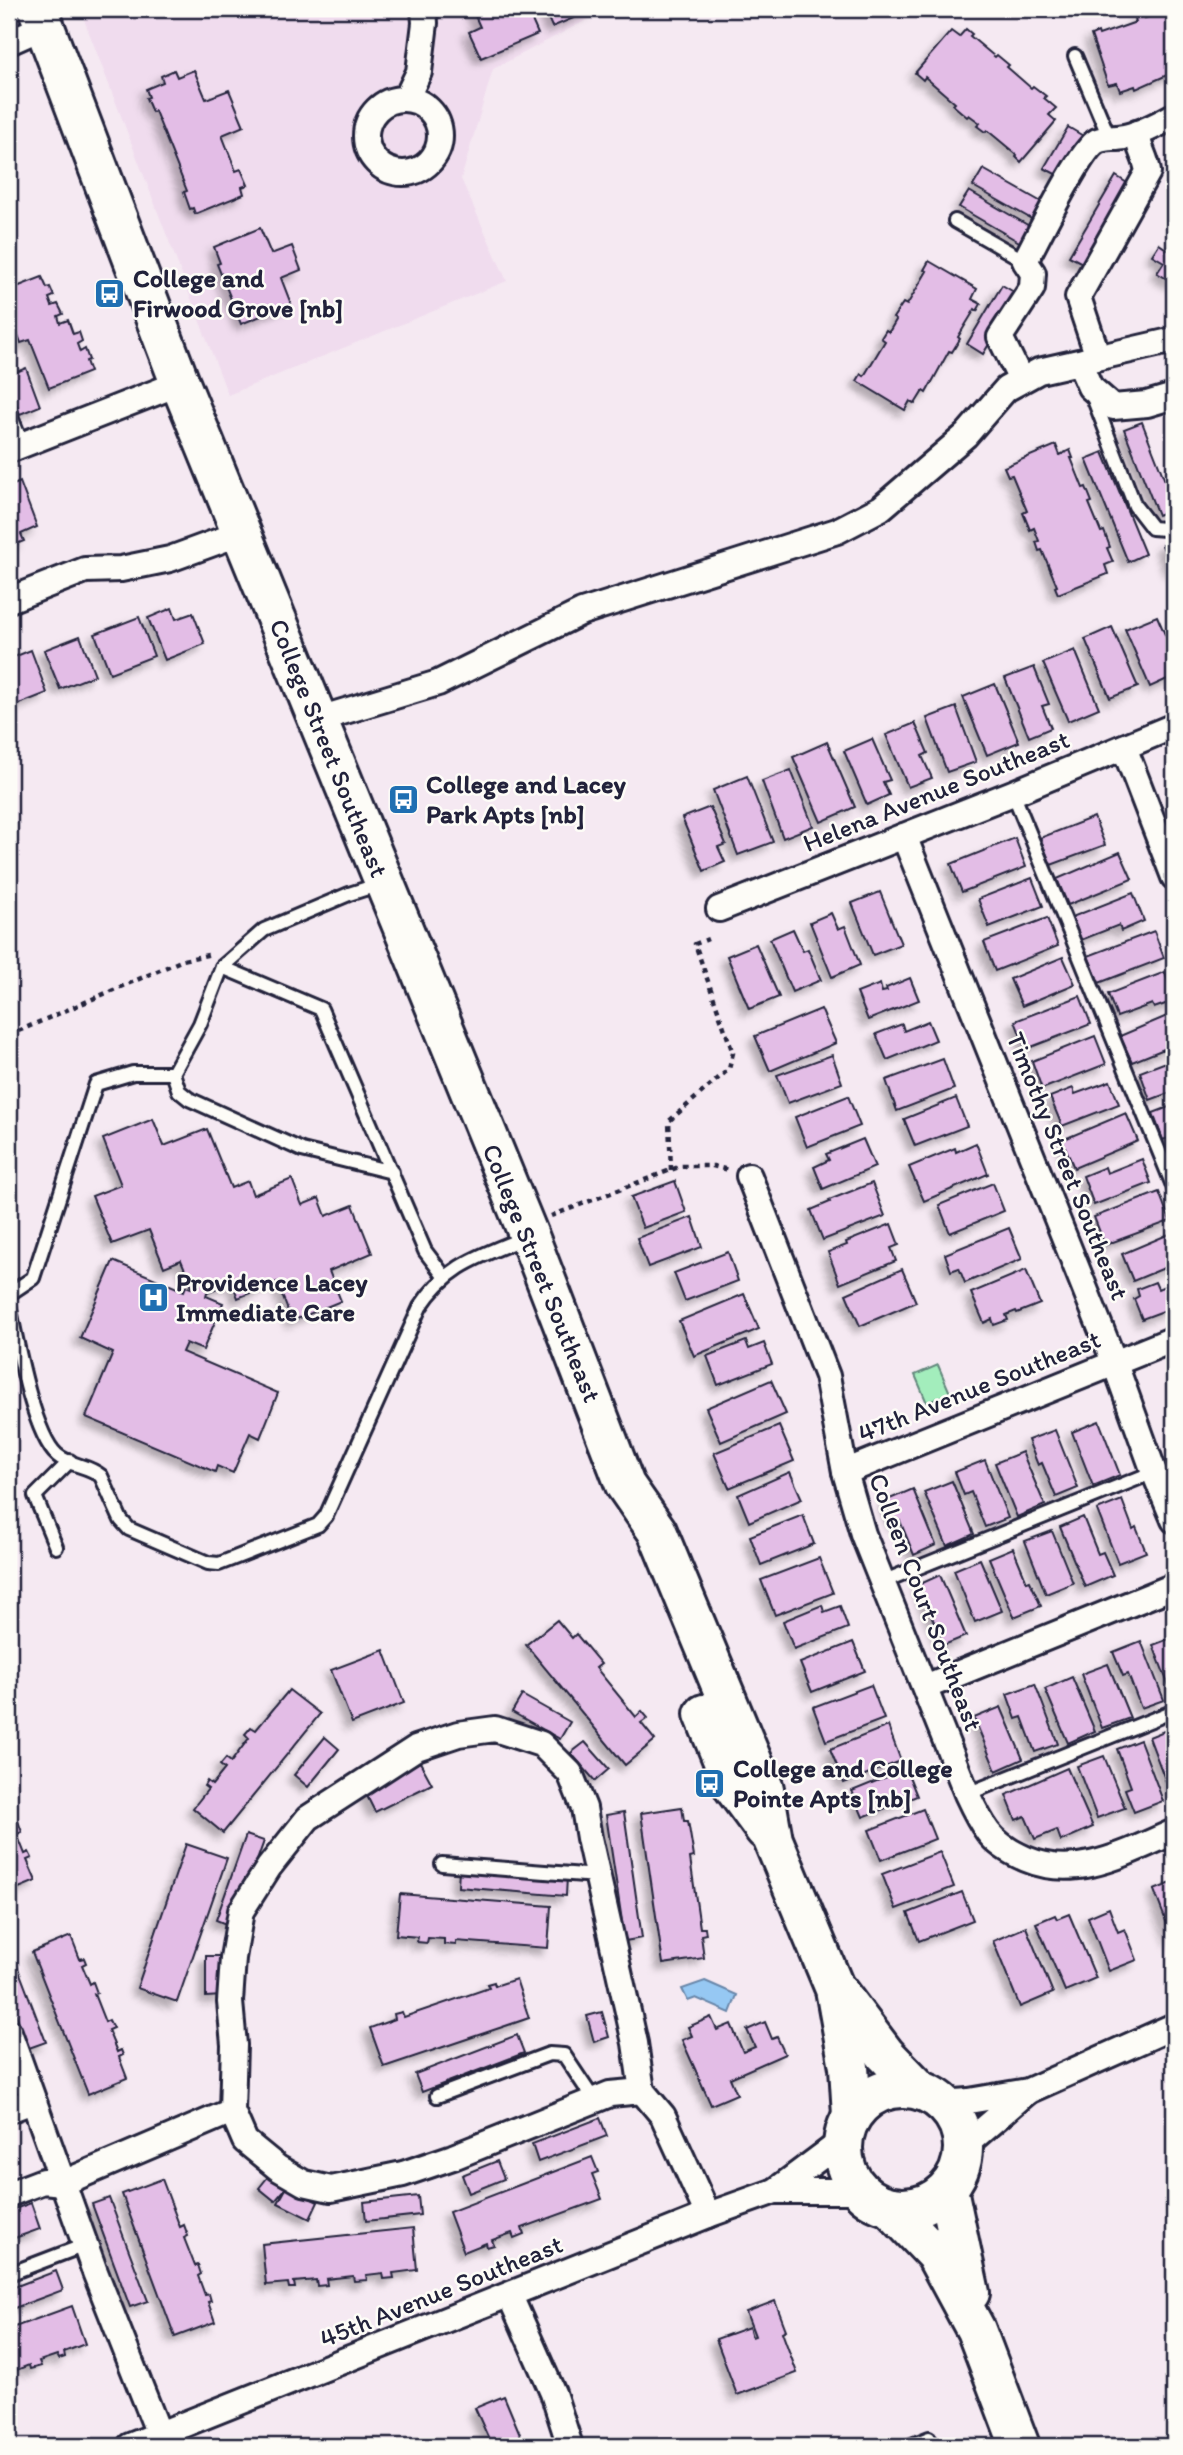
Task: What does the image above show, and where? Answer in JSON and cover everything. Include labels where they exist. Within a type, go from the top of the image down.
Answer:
[{"type":"main road","name":"College Street Southeast","points":[[41,17],[180,383],[527,1231],[625,1485],[657,1531],[764,1789],[773,1840],[835,1989],[849,2067],[847,2128]]},
{"type":"main road","name":"College Street Southeast","points":[[835,1989],[885,2054],[931,2096]]},
{"type":"main road","points":[[875,2199],[906,2208],[922,2206],[948,2189],[960,2169],[963,2147],[958,2124],[931,2096],[892,2088],[864,2101],[847,2128],[844,2165],[851,2180],[935,2254],[976,2330],[1020,2446]]},
{"type":"main road","points":[[948,2189],[976,2330]]},
{"type":"street","points":[[406,99],[419,72],[425,23],[424,9]]},
{"type":"street","points":[[9,42],[41,17]]},
{"type":"street","points":[[1021,380],[1000,337],[1032,288],[1032,272],[1024,261],[1087,151],[1095,142],[1137,133],[1174,116]]},
{"type":"street","points":[[1137,133],[1139,149],[1147,161],[1148,172],[1079,297],[1090,387],[1113,407],[1147,404],[1174,396]]},
{"type":"street","points":[[319,719],[438,683],[582,612],[847,526],[881,508],[966,435],[1006,389],[1021,380],[1039,371],[1174,340]]},
{"type":"street","points":[[16,448],[180,383]]},
{"type":"street","points":[[9,600],[85,570],[121,569],[170,559],[241,533]]},
{"type":"street","name":"Helena Avenue Southeast","points":[[719,909],[1174,726]]},
{"type":"street","points":[[1124,747],[1174,877]]},
{"type":"street","name":"Timothy Street Southeast","points":[[904,836],[1115,1364],[1174,1520]]},
{"type":"street","name":"Colleen Court Southeast","points":[[749,1176],[827,1376],[845,1472],[863,1534],[967,1794],[989,1833],[1015,1855],[1053,1868],[1070,1868],[1092,1865],[1174,1832]]},
{"type":"street","name":"47th Avenue Southeast","points":[[845,1472],[1174,1339]]},
{"type":"street","points":[[925,1688],[1174,1586]]},
{"type":"street","points":[[642,2091],[610,2094],[415,2170],[331,2189],[304,2183],[278,2168],[245,2141],[232,2111],[234,2045],[230,2002],[233,1958],[241,1911],[269,1867],[308,1818],[416,1748],[458,1734],[495,1729],[541,1744],[570,1773],[584,1808],[635,2043],[642,2091],[663,2116],[708,2216]]},
{"type":"street","points":[[931,2096],[970,2101],[1028,2091],[1174,2026]]},
{"type":"street","points":[[10,2039],[85,2245],[159,2434]]},
{"type":"street","points":[[963,2147],[1028,2091]]},
{"type":"street","points":[[9,2110],[32,2101]]},
{"type":"street","points":[[9,2194],[43,2181],[63,2183],[232,2111]]},
{"type":"street","name":"45th Avenue Southeast","points":[[130,2446],[775,2191],[847,2128]]},
{"type":"street","name":"45th Avenue Southeast","points":[[775,2191],[875,2199]]},
{"type":"street","points":[[510,2296],[553,2393],[570,2446]]},
{"type":"lane","points":[[1075,56],[1109,137]]},
{"type":"lane","points":[[955,221],[1024,261]]},
{"type":"lane","points":[[1090,387],[1135,506],[1152,528],[1165,529],[1174,525]]},
{"type":"lane","points":[[9,412],[16,448]]},
{"type":"lane","points":[[1013,793],[1174,1188]]},
{"type":"lane","points":[[383,882],[264,930],[222,967],[200,1024],[173,1073],[179,1091],[188,1099],[302,1150],[392,1172]]},
{"type":"lane","points":[[222,967],[321,1009],[425,1251],[444,1276]]},
{"type":"lane","points":[[9,1294],[33,1279],[96,1084],[133,1073],[173,1073]]},
{"type":"lane","points":[[9,1305],[23,1369],[41,1431],[57,1455],[96,1471],[101,1476],[121,1520],[129,1529],[208,1563],[219,1564],[318,1525],[326,1516],[420,1307],[432,1289],[444,1276],[527,1231]]},
{"type":"lane","points":[[9,1373],[23,1369]]},
{"type":"lane","points":[[56,1547],[35,1496],[70,1461]]},
{"type":"lane","points":[[882,1582],[1154,1472]]},
{"type":"lane","points":[[967,1794],[1174,1711]]},
{"type":"lane","points":[[442,1864],[597,1876]]},
{"type":"lane","points":[[438,2096],[549,2054],[564,2055],[594,2100]]},
{"type":"lane","points":[[9,2274],[85,2245]]},
{"type":"lane","points":[[909,2446],[929,2438]]},
{"type":"path","points":[[671,1170],[669,1121],[729,1069],[733,1053],[695,944],[708,939]]},
{"type":"path","points":[[9,1035],[183,960],[247,946]]},
{"type":"path","points":[[527,1231],[681,1166],[713,1166],[749,1176]]},
{"type":"shaded area","points":[[80,9],[608,9],[493,69],[461,179],[507,281],[228,395]]},
{"type":"green space","points":[[938,1365],[950,1393],[927,1403],[915,1375]]},
{"type":"water","points":[[705,1981],[737,1995],[730,2013],[696,1998],[688,2001],[682,1989]]},
{"type":"building","points":[[472,9],[527,9],[538,34],[481,58],[469,32],[480,27]]},
{"type":"building","points":[[544,9],[595,9],[552,27]]},
{"type":"building","points":[[1174,9],[1174,72],[1136,89],[1135,86],[1120,91],[1117,83],[1108,85],[1091,35],[1098,32],[1099,35],[1136,22],[1135,18],[1144,15],[1145,18],[1158,14],[1157,10]]},
{"type":"building","points":[[966,29],[972,34],[970,36],[1009,65],[1007,67],[1031,88],[1033,86],[1046,96],[1044,98],[1056,108],[1049,115],[1056,121],[1021,162],[1017,155],[987,130],[985,132],[977,126],[980,123],[969,115],[967,117],[925,77],[923,80],[915,73],[951,31],[959,37]]},
{"type":"building","points":[[174,70],[177,77],[194,70],[206,99],[229,90],[244,126],[222,135],[236,171],[241,169],[248,185],[242,187],[244,194],[195,214],[193,208],[190,209],[184,192],[187,191],[155,111],[152,112],[146,98],[149,97],[146,89],[163,82],[161,76]]},
{"type":"building","points":[[1068,127],[1085,137],[1061,177],[1044,168]]},
{"type":"building","points":[[983,169],[1045,204],[1035,221],[973,186]]},
{"type":"building","points":[[1116,176],[1132,186],[1086,265],[1069,256]]},
{"type":"building","points":[[969,191],[1031,227],[1021,243],[959,207]]},
{"type":"building","points":[[260,228],[271,254],[292,246],[301,270],[281,278],[291,304],[241,324],[217,264],[220,263],[214,247]]},
{"type":"building","points":[[1174,239],[1174,283],[1157,273],[1164,262],[1152,255],[1159,244],[1168,250]]},
{"type":"building","points":[[929,261],[977,289],[972,299],[981,304],[958,337],[960,339],[952,352],[949,351],[926,393],[923,391],[915,404],[910,401],[905,410],[857,381],[861,374],[864,376],[885,341],[881,338],[886,330],[889,332],[896,320],[893,318],[903,303],[907,305],[927,271],[924,270]]},
{"type":"building","points":[[42,277],[54,296],[49,298],[52,306],[58,304],[63,314],[58,316],[60,323],[68,320],[73,334],[79,332],[82,341],[77,344],[80,352],[85,349],[90,372],[49,388],[30,340],[21,343],[9,310],[9,290]]},
{"type":"building","points":[[1002,285],[1019,295],[983,354],[967,344]]},
{"type":"building","points":[[26,368],[40,406],[20,414],[9,385],[9,375]]},
{"type":"building","points":[[1142,422],[1174,504],[1174,508],[1158,515],[1124,429]]},
{"type":"building","points":[[1056,445],[1060,455],[1070,450],[1083,488],[1086,487],[1092,502],[1089,503],[1101,532],[1104,531],[1113,562],[1105,565],[1108,574],[1058,594],[1042,550],[1039,551],[1036,542],[1039,541],[1034,528],[1030,530],[1023,513],[1027,511],[1012,475],[1008,476],[1004,467]]},
{"type":"building","points":[[1103,452],[1145,554],[1128,562],[1086,459]]},
{"type":"building","points":[[20,482],[37,527],[21,534],[24,541],[9,547],[9,487]]},
{"type":"building","points":[[1174,540],[1174,570],[1172,571],[1162,545]]},
{"type":"building","points":[[172,608],[176,619],[193,613],[205,644],[165,660],[148,618]]},
{"type":"building","points":[[1157,616],[1174,655],[1174,676],[1150,687],[1125,629]]},
{"type":"building","points":[[139,617],[154,656],[110,673],[95,634]]},
{"type":"building","points":[[1112,627],[1138,687],[1110,698],[1085,639]]},
{"type":"building","points":[[80,636],[95,675],[60,689],[44,650]]},
{"type":"building","points":[[31,650],[47,693],[9,708],[9,659]]},
{"type":"building","points":[[1075,650],[1099,708],[1068,721],[1043,663]]},
{"type":"building","points":[[1034,667],[1049,704],[1042,706],[1051,728],[1029,737],[1005,678]]},
{"type":"building","points":[[995,684],[1019,742],[987,755],[963,697]]},
{"type":"building","points":[[956,707],[976,762],[947,772],[927,718]]},
{"type":"building","points":[[915,723],[928,753],[922,756],[932,778],[908,787],[886,735]]},
{"type":"building","points":[[872,739],[890,780],[883,782],[889,795],[867,805],[844,751]]},
{"type":"building","points":[[827,742],[855,807],[821,822],[793,757]]},
{"type":"building","points":[[791,770],[813,826],[783,838],[762,781]]},
{"type":"building","points":[[747,776],[773,842],[738,855],[713,790]]},
{"type":"building","points":[[710,807],[726,844],[718,847],[725,862],[704,871],[682,818]]},
{"type":"building","points":[[1094,817],[1105,845],[1051,865],[1040,838]]},
{"type":"building","points":[[1015,838],[1026,867],[962,892],[951,864]]},
{"type":"building","points":[[1120,852],[1132,879],[1068,905],[1057,879]]},
{"type":"building","points":[[1032,878],[1043,906],[989,927],[978,899]]},
{"type":"building","points":[[880,892],[901,944],[873,955],[852,903]]},
{"type":"building","points":[[1133,893],[1144,921],[1121,931],[1119,925],[1081,940],[1072,917]]},
{"type":"building","points":[[831,913],[838,929],[845,926],[860,965],[832,977],[810,922]]},
{"type":"building","points":[[1047,918],[1058,946],[995,971],[984,942]]},
{"type":"building","points":[[793,929],[803,951],[808,949],[821,980],[792,992],[770,939]]},
{"type":"building","points":[[1154,931],[1164,958],[1099,983],[1088,956]]},
{"type":"building","points":[[756,944],[779,997],[749,1009],[727,956]]},
{"type":"building","points":[[1063,957],[1075,984],[1022,1006],[1010,979]]},
{"type":"building","points":[[1165,972],[1174,1001],[1154,1008],[1152,1004],[1117,1017],[1108,994]]},
{"type":"building","points":[[910,978],[919,1000],[868,1020],[857,993],[880,984],[882,992],[887,991],[886,988]]},
{"type":"building","points":[[1080,996],[1091,1024],[1026,1049],[1015,1021]]},
{"type":"building","points":[[821,1009],[836,1043],[770,1071],[755,1036]]},
{"type":"building","points":[[1174,1013],[1174,1045],[1132,1062],[1120,1036]]},
{"type":"building","points":[[928,1021],[936,1040],[887,1060],[876,1034],[902,1024],[904,1031]]},
{"type":"building","points":[[1095,1036],[1106,1064],[1042,1089],[1032,1061]]},
{"type":"building","points":[[832,1055],[842,1083],[788,1103],[777,1075]]},
{"type":"building","points":[[943,1059],[954,1089],[897,1111],[886,1080]]},
{"type":"building","points":[[1174,1059],[1174,1091],[1150,1100],[1140,1072]]},
{"type":"building","points":[[1110,1081],[1119,1104],[1062,1126],[1050,1097],[1073,1088],[1075,1094]]},
{"type":"building","points":[[848,1096],[860,1126],[807,1147],[795,1117]]},
{"type":"building","points":[[956,1098],[967,1126],[915,1146],[904,1119]]},
{"type":"building","points":[[1174,1105],[1174,1136],[1163,1140],[1153,1113]]},
{"type":"building","points":[[1126,1113],[1138,1141],[1074,1168],[1062,1140]]},
{"type":"building","name":"Providence Lacey Immediate Care","points":[[153,1119],[164,1146],[207,1129],[231,1188],[248,1181],[253,1195],[292,1179],[302,1205],[319,1198],[326,1216],[353,1205],[372,1253],[329,1271],[341,1301],[292,1321],[277,1282],[238,1298],[232,1282],[207,1292],[206,1296],[223,1303],[203,1350],[186,1343],[182,1352],[278,1393],[260,1438],[250,1433],[233,1473],[217,1466],[215,1472],[86,1417],[113,1353],[80,1338],[113,1261],[184,1291],[186,1286],[192,1286],[181,1260],[164,1267],[149,1230],[112,1244],[92,1196],[121,1185],[103,1139]]},
{"type":"building","points":[[863,1139],[875,1167],[823,1189],[814,1167],[829,1160],[826,1154]]},
{"type":"building","points":[[976,1143],[988,1174],[924,1201],[909,1167],[955,1148],[956,1152]]},
{"type":"building","points":[[1142,1159],[1151,1183],[1094,1205],[1083,1176],[1105,1167],[1107,1173]]},
{"type":"building","points":[[675,1181],[686,1212],[643,1228],[631,1197]]},
{"type":"building","points":[[872,1183],[885,1216],[823,1240],[811,1210]]},
{"type":"building","points":[[993,1183],[1004,1211],[950,1233],[939,1205]]},
{"type":"building","points":[[1159,1192],[1170,1221],[1105,1245],[1094,1217]]},
{"type":"building","points":[[692,1217],[702,1247],[648,1267],[637,1238]]},
{"type":"building","points":[[891,1224],[899,1245],[891,1248],[896,1261],[840,1284],[828,1252]]},
{"type":"building","points":[[1009,1228],[1022,1259],[965,1283],[959,1268],[951,1271],[945,1254]]},
{"type":"building","points":[[1174,1232],[1174,1264],[1133,1281],[1122,1254]]},
{"type":"building","points":[[728,1252],[738,1281],[685,1301],[674,1273]]},
{"type":"building","points":[[902,1269],[916,1302],[860,1326],[846,1294]]},
{"type":"building","points":[[1026,1270],[1040,1304],[1006,1315],[1008,1320],[994,1325],[992,1319],[984,1323],[971,1293]]},
{"type":"building","points":[[1155,1282],[1158,1289],[1174,1282],[1174,1307],[1142,1319],[1134,1299],[1139,1296],[1137,1289]]},
{"type":"building","points":[[744,1294],[759,1329],[694,1356],[679,1321]]},
{"type":"building","points":[[746,1341],[749,1349],[764,1343],[772,1364],[718,1385],[707,1356]]},
{"type":"building","points":[[771,1380],[786,1414],[721,1442],[706,1408]]},
{"type":"building","points":[[1099,1421],[1120,1475],[1093,1486],[1072,1432]]},
{"type":"building","points":[[779,1426],[794,1461],[729,1488],[714,1453]]},
{"type":"building","points":[[1055,1430],[1078,1488],[1056,1497],[1042,1463],[1038,1465],[1028,1440]]},
{"type":"building","points":[[1022,1452],[1045,1505],[1017,1517],[995,1463]]},
{"type":"building","points":[[985,1460],[1008,1518],[985,1527],[971,1492],[964,1495],[955,1472]]},
{"type":"building","points":[[790,1472],[802,1499],[749,1522],[738,1495]]},
{"type":"building","points":[[952,1481],[974,1534],[947,1546],[924,1492]]},
{"type":"building","points":[[913,1489],[936,1545],[914,1555],[900,1521],[894,1523],[885,1501]]},
{"type":"building","points":[[1122,1500],[1133,1529],[1136,1527],[1146,1552],[1118,1563],[1097,1510]]},
{"type":"building","points":[[803,1515],[814,1544],[761,1565],[750,1536]]},
{"type":"building","points":[[1083,1517],[1098,1554],[1103,1552],[1113,1575],[1085,1587],[1060,1527]]},
{"type":"building","points":[[1052,1531],[1073,1583],[1046,1594],[1025,1541]]},
{"type":"building","points":[[1013,1548],[1027,1582],[1030,1581],[1041,1606],[1014,1617],[989,1558]]},
{"type":"building","points":[[819,1558],[833,1593],[775,1615],[761,1580]]},
{"type":"building","points":[[980,1559],[1002,1611],[975,1622],[954,1570]]},
{"type":"building","points":[[940,1575],[966,1636],[944,1645],[918,1585]]},
{"type":"building","points":[[822,1605],[824,1612],[840,1606],[848,1628],[794,1649],[783,1621]]},
{"type":"building","points":[[557,1620],[572,1638],[576,1634],[601,1664],[596,1668],[636,1717],[642,1711],[648,1718],[641,1723],[655,1740],[625,1765],[526,1645]]},
{"type":"building","points":[[1174,1637],[1174,1699],[1153,1645]]},
{"type":"building","points":[[1141,1641],[1164,1700],[1141,1708],[1128,1674],[1123,1676],[1113,1652]]},
{"type":"building","points":[[853,1642],[865,1671],[812,1692],[800,1663]]},
{"type":"building","points":[[384,1650],[404,1703],[352,1723],[331,1670]]},
{"type":"building","points":[[1108,1664],[1130,1718],[1102,1728],[1081,1674]]},
{"type":"building","points":[[1072,1677],[1095,1731],[1068,1743],[1045,1689]]},
{"type":"building","points":[[1035,1684],[1058,1744],[1035,1752],[1022,1717],[1016,1719],[1007,1694]]},
{"type":"building","points":[[871,1685],[884,1719],[826,1741],[813,1707]]},
{"type":"building","points":[[289,1690],[320,1714],[223,1833],[193,1808],[208,1789],[204,1786],[207,1781],[212,1785],[225,1769],[220,1765],[226,1758],[231,1762],[249,1738],[245,1734],[251,1727],[256,1730]]},
{"type":"building","points":[[522,1695],[570,1722],[560,1739],[512,1712]]},
{"type":"building","points":[[1001,1707],[1023,1759],[996,1771],[974,1718]]},
{"type":"building","points":[[888,1726],[901,1761],[844,1783],[830,1749]]},
{"type":"building","points":[[1174,1727],[1174,1788],[1169,1790],[1149,1737]]},
{"type":"building","points":[[325,1737],[339,1749],[308,1787],[294,1775]]},
{"type":"building","points":[[1140,1740],[1163,1801],[1134,1812],[1125,1789],[1131,1787],[1117,1749]]},
{"type":"building","points":[[585,1742],[609,1769],[595,1781],[571,1753]]},
{"type":"building","points":[[1104,1756],[1125,1808],[1097,1818],[1077,1766]]},
{"type":"building","points":[[420,1762],[432,1784],[375,1812],[364,1790]]},
{"type":"building","points":[[1067,1768],[1093,1827],[1061,1841],[1057,1830],[1035,1839],[1025,1816],[1016,1820],[1006,1795]]},
{"type":"building","points":[[906,1769],[917,1796],[863,1817],[852,1791]]},
{"type":"building","points":[[682,1807],[684,1821],[688,1821],[694,1857],[690,1858],[700,1928],[705,1928],[706,1934],[701,1935],[704,1958],[663,1964],[641,1813]]},
{"type":"building","points":[[923,1809],[935,1839],[881,1860],[869,1830]]},
{"type":"building","points":[[624,1812],[642,1938],[625,1941],[606,1815]]},
{"type":"building","points":[[9,1813],[13,1823],[18,1821],[22,1832],[17,1834],[25,1854],[29,1852],[32,1858],[27,1860],[36,1881],[9,1892]]},
{"type":"building","points":[[246,1835],[264,1841],[233,1927],[216,1920]]},
{"type":"building","points":[[186,1844],[227,1858],[177,2002],[137,1988]]},
{"type":"building","points":[[940,1852],[954,1887],[896,1909],[882,1874]]},
{"type":"building","points":[[459,1868],[567,1877],[566,1896],[458,1887]]},
{"type":"building","points":[[1174,1882],[1174,1942],[1154,1890]]},
{"type":"building","points":[[962,1892],[973,1920],[919,1941],[908,1913]]},
{"type":"building","points":[[400,1894],[551,1906],[548,1948],[456,1941],[456,1945],[444,1944],[444,1939],[428,1938],[427,1943],[417,1942],[418,1937],[396,1935]]},
{"type":"building","points":[[1109,1908],[1118,1932],[1125,1929],[1137,1960],[1109,1971],[1088,1917]]},
{"type":"building","points":[[1069,1914],[1096,1978],[1065,1991],[1036,1923],[1055,1915],[1057,1919]]},
{"type":"building","points":[[1026,1927],[1053,1993],[1020,2007],[993,1941]]},
{"type":"building","points":[[71,1936],[80,1959],[84,1958],[86,1963],[82,1965],[90,1984],[93,1982],[97,1993],[94,1994],[105,2022],[109,2020],[113,2028],[108,2030],[117,2052],[121,2050],[123,2055],[119,2057],[127,2078],[88,2094],[32,1952]]},
{"type":"building","points":[[13,1955],[46,2042],[29,2048],[9,1996],[9,1957]]},
{"type":"building","points":[[206,1956],[222,1956],[222,1996],[206,1997]]},
{"type":"building","points":[[516,1979],[529,2018],[384,2067],[370,2028],[395,2019],[394,2014],[402,2012],[404,2017],[489,1988],[487,1984],[494,1982],[495,1986]]},
{"type":"building","points":[[602,2012],[609,2037],[594,2042],[587,2016]]},
{"type":"building","points":[[711,2017],[717,2030],[731,2024],[743,2052],[755,2047],[747,2030],[765,2022],[772,2039],[777,2037],[785,2054],[730,2078],[737,2094],[711,2105],[682,2040],[692,2036],[688,2027]]},
{"type":"building","points":[[517,2035],[524,2053],[422,2092],[415,2074]]},
{"type":"building","points":[[600,2118],[607,2136],[538,2162],[532,2144]]},
{"type":"building","points":[[592,2157],[598,2172],[592,2174],[602,2199],[522,2228],[524,2234],[514,2238],[512,2233],[492,2240],[494,2245],[487,2247],[486,2243],[464,2252],[449,2212]]},
{"type":"building","points":[[497,2161],[504,2179],[469,2193],[462,2175]]},
{"type":"building","points":[[271,2173],[287,2187],[275,2201],[259,2188]]},
{"type":"building","points":[[162,2179],[180,2227],[184,2225],[188,2236],[184,2238],[195,2266],[198,2265],[201,2274],[198,2276],[205,2295],[209,2294],[211,2301],[208,2302],[215,2322],[175,2337],[122,2194]]},
{"type":"building","points":[[287,2187],[318,2202],[310,2219],[278,2203]]},
{"type":"building","points":[[418,2196],[420,2215],[366,2221],[364,2202]]},
{"type":"building","points":[[109,2198],[148,2301],[130,2307],[92,2204]]},
{"type":"building","points":[[31,2203],[40,2229],[9,2240],[9,2211]]},
{"type":"building","points":[[413,2228],[417,2270],[393,2273],[394,2278],[384,2279],[383,2273],[366,2275],[367,2280],[354,2281],[353,2276],[326,2279],[327,2285],[317,2286],[316,2280],[294,2282],[295,2288],[289,2288],[288,2283],[266,2285],[262,2244]]},
{"type":"building","points":[[56,2271],[63,2290],[9,2310],[9,2289]]},
{"type":"building","points":[[775,2301],[786,2330],[782,2332],[797,2373],[737,2395],[716,2339],[749,2327],[752,2337],[755,2336],[746,2312]]},
{"type":"building","points":[[72,2306],[85,2344],[64,2352],[65,2357],[59,2359],[57,2355],[39,2361],[41,2366],[30,2369],[29,2365],[9,2373],[9,2329]]},
{"type":"building","points":[[504,2396],[525,2446],[492,2446],[475,2408]]},
{"type":"place","name":"College and Firwood Grove [nb]","points":[[110,293]]},
{"type":"place","name":"College and Lacey Park Apts [nb]","points":[[403,799]]},
{"type":"place","name":"Providence Lacey Immediate Care","points":[[153,1297]]},
{"type":"place","name":"College and College Pointe Apts [nb]","points":[[710,1783]]}]
